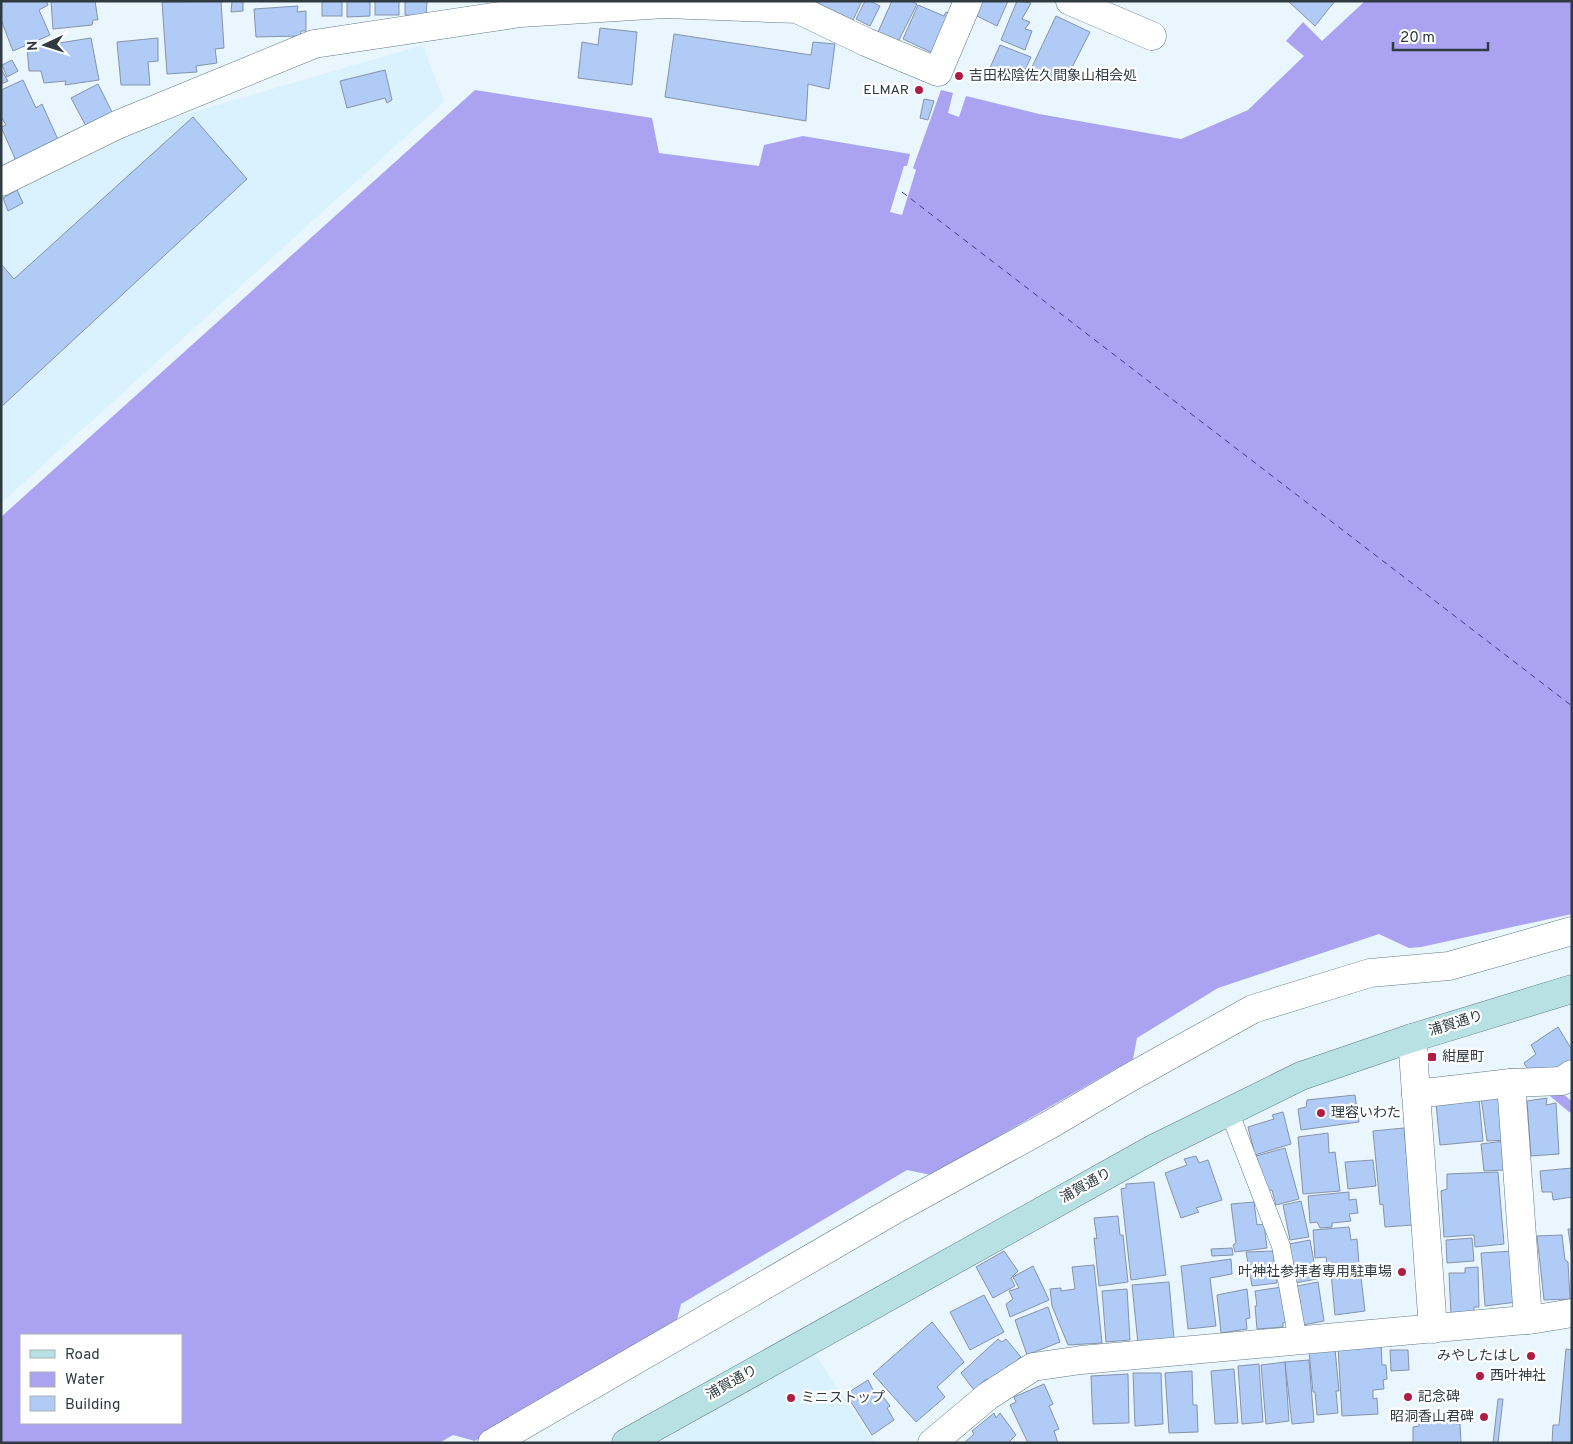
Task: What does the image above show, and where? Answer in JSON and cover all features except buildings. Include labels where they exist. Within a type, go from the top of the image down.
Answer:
[{"type":"main road","name":"浦賀通り","points":[[626,1443],[1155,1148],[1230,1110],[1302,1076],[1412,1038],[1572,989]]},
{"type":"street","points":[[1,182],[117,125],[314,44],[451,12],[520,13],[666,4],[797,9],[866,42],[938,72],[968,1]]},
{"type":"street","points":[[1070,1],[1152,36]]},
{"type":"street","points":[[492,1443],[896,1209],[1051,1124],[1253,1009],[1370,973],[1449,966],[1572,931]]},
{"type":"street","points":[[1412,1038],[1433,1329]]},
{"type":"street","points":[[1416,1094],[1511,1083],[1562,1081],[1572,1074]]},
{"type":"street","points":[[1511,1083],[1528,1320]]},
{"type":"street","points":[[932,1443],[988,1396],[1033,1367],[1081,1360],[1528,1320],[1572,1313]]},
{"type":"lane","points":[[1230,1110],[1282,1246],[1298,1341]]},
{"type":"shaded area","points":[[423,45],[444,102],[1,503],[1,190],[104,138]]},
{"type":"shaded area","name":"ミニストップ","points":[[815,1354],[875,1443],[659,1443]]},
{"type":"water","points":[[1365,1],[1572,1],[1572,914],[1421,947],[1409,948],[1379,934],[1218,988],[1137,1038],[1133,1059],[931,1175],[907,1170],[681,1304],[676,1324],[475,1441],[453,1435],[439,1443],[1,1443],[1,517],[475,90],[652,118],[659,153],[759,166],[764,145],[803,136],[910,154],[907,166],[904,166],[890,212],[902,215],[916,170],[913,168],[941,90],[953,93],[948,113],[959,117],[966,96],[1039,114],[1181,139],[1248,110],[1304,56],[1286,41],[1303,22],[1322,41]]},
{"type":"waterway","points":[[1554,1093],[1572,1108]]},
{"type":"ferry route","points":[[902,192],[1572,706]]},
{"type":"place","name":"吉田松陰佐久間象山相会処","points":[[959,76]]},
{"type":"place","name":"ELMAR","points":[[919,90]]},
{"type":"place","name":"紺屋町","points":[[1432,1057]]},
{"type":"place","name":"理容いわた","points":[[1321,1113]]},
{"type":"place","name":"叶神社参拝者専用駐車場","points":[[1402,1272]]},
{"type":"place","name":"みやしたはし","points":[[1531,1356]]},
{"type":"place","name":"西叶神社","points":[[1480,1376]]},
{"type":"place","name":"記念碑","points":[[1408,1397]]},
{"type":"place","name":"ミニストップ","points":[[791,1398]]},
{"type":"place","name":"昭洞香山君碑","points":[[1484,1417]]}]
